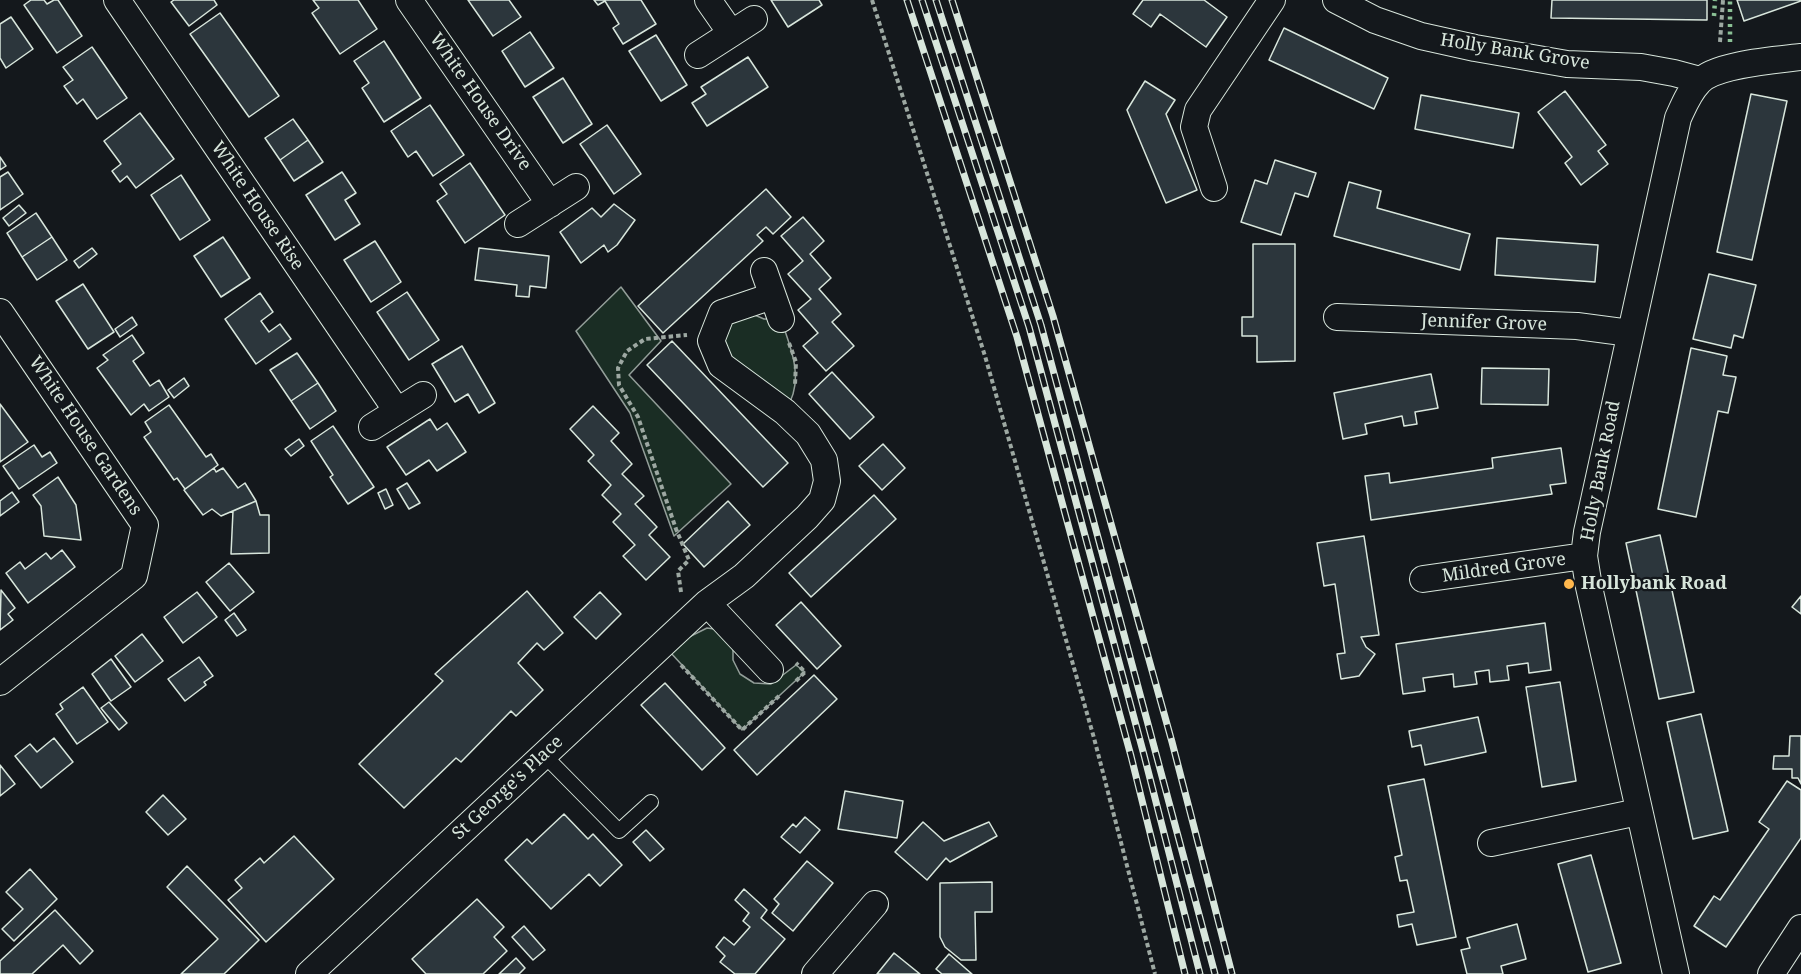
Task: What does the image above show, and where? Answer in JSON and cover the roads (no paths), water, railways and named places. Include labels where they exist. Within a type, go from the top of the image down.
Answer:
[{"type":"street","name":"White House Rise","points":[[117,0],[397,411]]},
{"type":"street","name":"White House Drive","points":[[409,0],[550,204]]},
{"type":"street","points":[[708,0],[731,33]]},
{"type":"street","points":[[1214,188],[1194,127],[1198,110],[1272,0]]},
{"type":"street","name":"Holly Bank Grove","points":[[1336,0],[1376,20],[1421,36],[1475,48],[1567,64],[1710,75]]},
{"type":"street","points":[[698,56],[754,19]]},
{"type":"street","points":[[1710,75],[1801,57]]},
{"type":"street","name":"Holly Bank Road","points":[[1676,974],[1588,586],[1584,556],[1587,532],[1678,118],[1689,95],[1710,75]]},
{"type":"street","points":[[518,225],[576,187]]},
{"type":"street","name":"St George's Place","points":[[309,974],[707,603],[744,576],[822,500],[827,481],[824,460],[808,434],[785,412],[721,365],[711,341],[722,313],[776,308],[764,272]]},
{"type":"street","name":"White House Gardens","points":[[0,312],[145,525],[134,576],[0,682]]},
{"type":"street","name":"Jennifer Grove","points":[[1337,317],[1577,326],[1630,333]]},
{"type":"street","points":[[372,427],[423,395]]},
{"type":"street","name":"Mildred Grove","points":[[1423,579],[1584,556]]},
{"type":"street","points":[[707,603],[770,670]]},
{"type":"street","points":[[1491,843],[1638,812]]},
{"type":"street","points":[[814,974],[875,904]]},
{"type":"street","points":[[1771,974],[1801,928]]},
{"type":"lane","points":[[544,755],[620,831],[651,802]]},
{"type":"railway","points":[[907,0],[1017,337],[1131,756],[1185,974]]},
{"type":"railway","points":[[922,0],[1029,327],[1144,755],[1200,974]]},
{"type":"railway","points":[[936,0],[1041,325],[1215,974]]},
{"type":"railway","points":[[952,0],[1053,316],[1172,742],[1232,974]]},
{"type":"place","name":"Hollybank Road","points":[[1569,584]]}]
